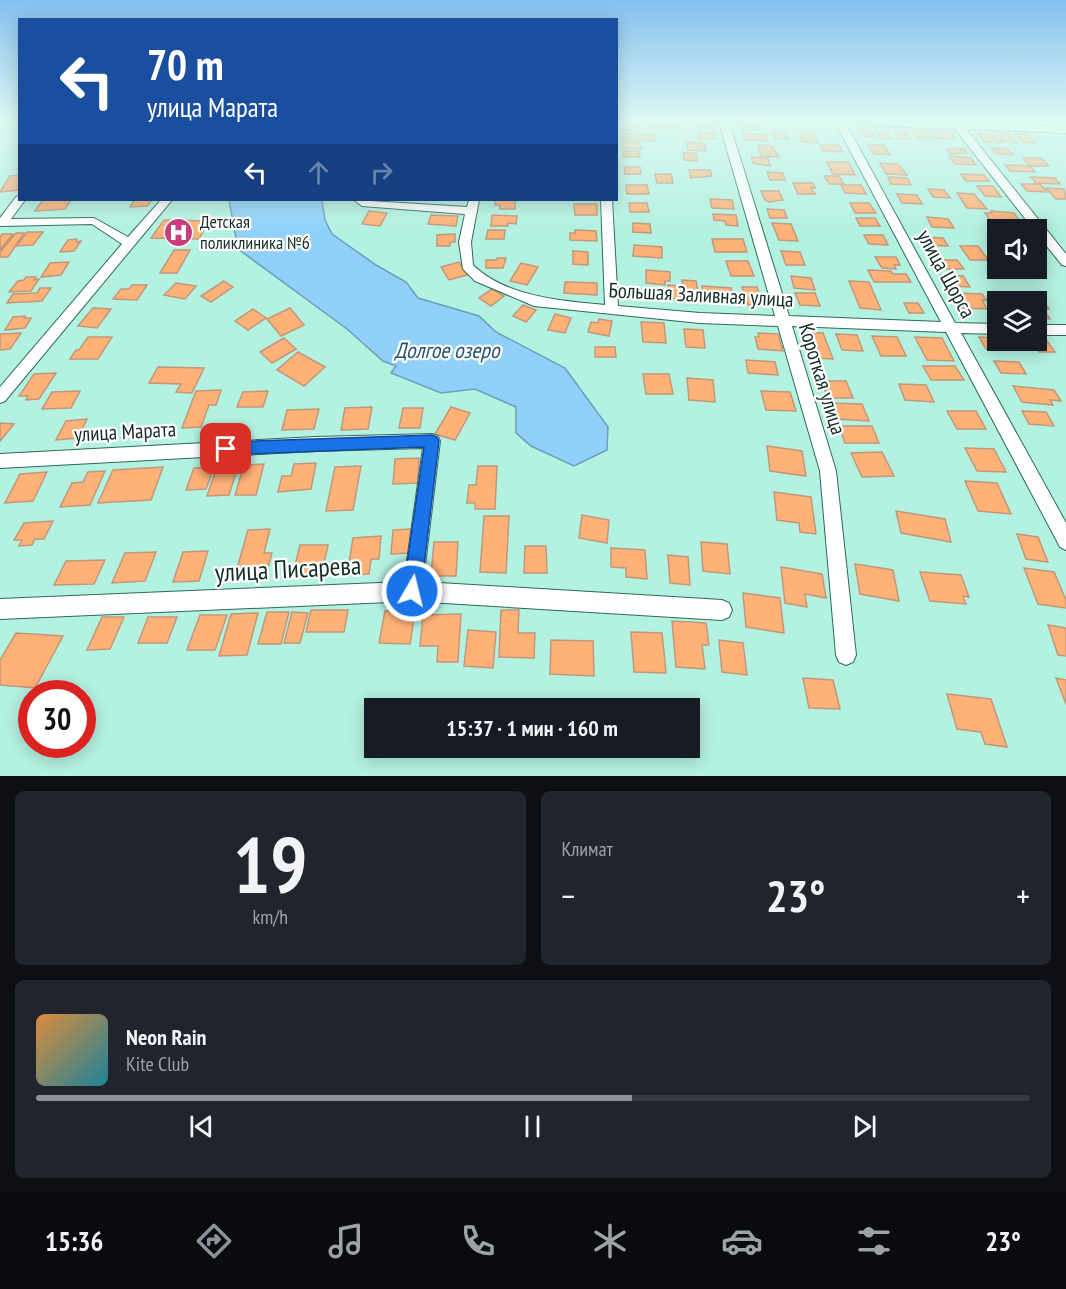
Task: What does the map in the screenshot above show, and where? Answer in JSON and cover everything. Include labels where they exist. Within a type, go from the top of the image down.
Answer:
[{"type":"street","name":"Короткая улица","points":[[735,158],[828,471],[846,655]]},
{"type":"street","name":"улица Щорса","points":[[860,158],[1066,541]]},
{"type":"street","points":[[984,158],[1066,262]]},
{"type":"street","points":[[1,223],[18,201]]},
{"type":"street","points":[[0,397],[165,201]]},
{"type":"street","points":[[361,201],[362,203],[473,205]]},
{"type":"street","points":[[607,201],[612,311]]},
{"type":"street","name":"Большая Заливная улица","points":[[473,205],[465,242],[467,266],[479,278],[539,303],[700,318],[987,329]]},
{"type":"street","points":[[1,223],[94,221],[129,243]]},
{"type":"street","points":[[1047,330],[1066,330]]},
{"type":"street","name":"улица Марата","points":[[0,461],[316,444],[432,441],[412,591]]},
{"type":"street","name":"улица Писарева","points":[[0,609],[412,591],[722,610]]},
{"type":"water","name":"Долгое озеро","points":[[229,201],[322,201],[325,220],[332,234],[376,265],[406,282],[418,298],[479,316],[496,332],[565,368],[608,427],[607,450],[574,466],[531,446],[516,433],[516,407],[475,389],[441,393],[391,373],[396,366],[383,361],[347,329],[238,249]]},
{"type":"building","points":[[684,158],[697,158],[697,161]]},
{"type":"building","points":[[751,158],[768,158],[770,166],[753,163]]},
{"type":"building","points":[[951,158],[971,158],[976,165],[955,164]]},
{"type":"building","points":[[1023,158],[1041,158],[1049,166],[1030,166]]},
{"type":"building","points":[[827,162],[848,162],[855,175],[833,174]]},
{"type":"building","points":[[880,163],[898,164],[907,175],[886,174]]},
{"type":"building","points":[[1005,165],[1030,166],[1035,172],[1010,171]]},
{"type":"building","points":[[624,167],[640,167],[641,174],[625,174]]},
{"type":"building","points":[[689,170],[710,170],[712,176],[691,178]]},
{"type":"building","points":[[767,172],[783,173],[785,180],[770,180]]},
{"type":"building","points":[[655,174],[671,174],[673,183],[657,183]]},
{"type":"building","points":[[961,174],[984,175],[989,181],[966,181]]},
{"type":"building","points":[[18,175],[18,190],[0,192],[10,176]]},
{"type":"building","points":[[824,176],[839,176],[844,184],[829,184]]},
{"type":"building","points":[[888,177],[907,178],[911,185],[891,184]]},
{"type":"building","points":[[1031,177],[1055,178],[1060,184],[1036,183]]},
{"type":"building","points":[[793,183],[813,183],[815,188],[811,187],[815,194],[798,194]]},
{"type":"building","points":[[1021,184],[1040,184],[1047,192],[1027,191]]},
{"type":"building","points":[[626,185],[647,185],[649,194],[627,194]]},
{"type":"building","points":[[841,185],[861,185],[866,194],[845,193]]},
{"type":"building","points":[[977,186],[993,186],[1001,197],[985,196]]},
{"type":"building","points":[[1046,188],[1064,189],[1066,199],[1056,199]]},
{"type":"building","points":[[928,189],[944,190],[950,198],[933,197]]},
{"type":"building","points":[[761,191],[779,191],[783,200],[769,202],[765,200]]},
{"type":"building","points":[[957,193],[974,194],[987,209],[967,208]]},
{"type":"building","points":[[897,194],[917,195],[922,204],[902,203]]},
{"type":"building","points":[[710,199],[732,200],[734,209],[712,208]]},
{"type":"building","points":[[42,201],[70,201],[65,209],[35,211]]},
{"type":"building","points":[[134,201],[151,201],[147,206],[130,207]]},
{"type":"building","points":[[495,201],[515,201],[515,209],[500,209],[500,205],[495,205]]},
{"type":"building","points":[[629,203],[647,203],[649,212],[630,212]]},
{"type":"building","points":[[850,203],[869,203],[876,213],[855,213]]},
{"type":"building","points":[[574,204],[597,204],[597,215],[575,215]]},
{"type":"building","points":[[767,209],[784,210],[787,218],[770,218]]},
{"type":"building","points":[[369,211],[387,213],[380,226],[362,224]]},
{"type":"building","points":[[991,211],[1014,213],[1018,219],[989,219],[985,213],[992,213]]},
{"type":"building","points":[[713,214],[736,215],[738,226],[726,225],[725,221],[714,220]]},
{"type":"building","points":[[431,215],[458,216],[456,226],[428,224]]},
{"type":"building","points":[[492,215],[517,216],[516,224],[491,226]]},
{"type":"building","points":[[927,217],[948,219],[954,228],[932,227]]},
{"type":"building","points":[[856,218],[875,218],[880,226],[860,226]]},
{"type":"building","name":"Детская поликлиника №6","points":[[164,220],[209,221],[199,239],[151,238]]},
{"type":"building","points":[[633,223],[650,224],[651,233],[633,232]]},
{"type":"building","points":[[772,223],[791,224],[798,241],[779,240]]},
{"type":"building","points":[[488,230],[505,230],[504,239],[486,239]]},
{"type":"building","points":[[575,230],[596,231],[597,241],[570,240],[570,233],[575,233]]},
{"type":"building","points":[[27,232],[43,232],[33,245],[17,246]]},
{"type":"building","points":[[16,233],[24,233],[8,257],[0,257],[0,252]]},
{"type":"building","points":[[2,234],[13,234],[0,250],[0,237]]},
{"type":"building","points":[[455,234],[455,242],[450,242],[450,246],[437,246],[437,235]]},
{"type":"building","points":[[864,235],[883,235],[888,245],[869,244]]},
{"type":"building","points":[[922,237],[943,238],[948,246],[927,245]]},
{"type":"building","points":[[77,239],[76,242],[81,241],[74,251],[60,252],[68,240]]},
{"type":"building","points":[[712,239],[743,239],[747,252],[715,252]]},
{"type":"building","points":[[634,245],[662,247],[662,258],[633,256]]},
{"type":"building","points":[[960,246],[978,246],[987,259],[970,260]]},
{"type":"building","points":[[174,250],[190,250],[177,273],[160,273]]},
{"type":"building","points":[[573,251],[588,252],[588,265],[573,264]]},
{"type":"building","points":[[781,251],[800,252],[805,265],[786,265]]},
{"type":"building","points":[[875,257],[896,257],[900,265],[894,265],[896,269],[882,268]]},
{"type":"building","points":[[497,258],[506,258],[503,268],[486,268],[486,260],[497,260]]},
{"type":"building","points":[[934,260],[957,260],[964,269],[940,269]]},
{"type":"building","points":[[726,261],[748,261],[754,276],[731,276]]},
{"type":"building","points":[[69,262],[61,275],[41,277],[50,263]]},
{"type":"building","points":[[459,262],[467,275],[449,280],[441,267]]},
{"type":"building","points":[[521,263],[538,267],[527,285],[510,281]]},
{"type":"building","points":[[646,270],[670,272],[670,281],[665,281],[665,285],[646,283]]},
{"type":"building","points":[[868,270],[906,274],[911,282],[874,282]]},
{"type":"building","points":[[941,275],[963,276],[970,287],[948,286]]},
{"type":"building","points":[[791,276],[811,278],[815,290],[794,288]]},
{"type":"building","points":[[26,277],[39,279],[31,291],[9,292],[18,281]]},
{"type":"building","points":[[682,280],[696,281],[699,298],[683,297]]},
{"type":"building","points":[[224,281],[233,287],[211,302],[201,296]]},
{"type":"building","points":[[849,281],[869,282],[881,310],[860,308]]},
{"type":"building","points":[[565,282],[597,283],[597,295],[564,293]]},
{"type":"building","points":[[176,283],[196,286],[185,299],[164,295]]},
{"type":"building","points":[[132,285],[147,285],[137,300],[113,299],[121,289],[129,289]]},
{"type":"building","points":[[668,285],[680,286],[681,299],[668,298]]},
{"type":"building","points":[[702,286],[731,288],[734,302],[704,300]]},
{"type":"building","points":[[742,287],[757,287],[763,305],[748,305]]},
{"type":"building","points":[[40,288],[51,288],[42,301],[7,303],[13,294],[37,293]]},
{"type":"building","points":[[492,289],[504,296],[491,306],[479,298]]},
{"type":"building","points":[[795,293],[815,293],[820,306],[800,305]]},
{"type":"building","points":[[954,293],[982,294],[987,301],[982,300],[987,309],[962,308]]},
{"type":"building","points":[[904,303],[918,303],[924,313],[909,313]]},
{"type":"building","points":[[523,305],[536,310],[526,322],[513,316]]},
{"type":"building","points":[[93,308],[111,309],[97,328],[78,326]]},
{"type":"building","points":[[290,308],[304,325],[281,336],[267,319]]},
{"type":"building","points":[[253,309],[266,318],[248,330],[235,321]]},
{"type":"building","points":[[555,314],[571,318],[565,333],[548,330]]},
{"type":"building","points":[[25,316],[24,318],[31,318],[25,328],[5,330],[13,317]]},
{"type":"building","points":[[599,319],[612,321],[609,336],[588,332],[591,322],[598,323]]},
{"type":"building","points":[[641,322],[664,323],[666,343],[643,342]]},
{"type":"building","points":[[684,329],[703,330],[705,348],[686,347]]},
{"type":"building","points":[[803,332],[823,333],[833,359],[813,358]]},
{"type":"building","points":[[21,333],[10,349],[0,350],[0,334]]},
{"type":"building","points":[[758,333],[778,334],[783,351],[758,349],[755,337],[759,337]]},
{"type":"building","points":[[836,334],[857,335],[863,351],[842,350]]},
{"type":"building","points":[[872,336],[897,337],[906,356],[881,356]]},
{"type":"building","points":[[88,337],[112,337],[98,359],[70,359],[76,350],[79,350]]},
{"type":"building","points":[[915,337],[942,338],[954,361],[927,360]]},
{"type":"building","points":[[979,337],[987,337],[986,349]]},
{"type":"building","points":[[284,338],[296,349],[272,363],[260,352]]},
{"type":"building","points":[[1047,341],[1055,352],[1039,352],[1047,351]]},
{"type":"building","points":[[595,347],[615,347],[616,357],[595,357]]},
{"type":"building","points":[[298,352],[325,367],[304,386],[277,370]]},
{"type":"building","points":[[746,360],[775,362],[778,375],[748,373]]},
{"type":"building","points":[[994,361],[1019,362],[1026,374],[1001,373]]},
{"type":"building","points":[[923,366],[955,366],[964,380],[931,380]]},
{"type":"building","points":[[158,367],[204,368],[192,393],[176,392],[181,384],[149,383]]},
{"type":"building","points":[[56,373],[39,399],[26,400],[28,396],[19,396],[34,374]]},
{"type":"building","points":[[643,374],[669,374],[673,394],[646,394]]},
{"type":"building","points":[[687,378],[713,380],[715,402],[689,400]]},
{"type":"building","points":[[821,381],[846,381],[853,398],[828,398]]},
{"type":"building","points":[[899,384],[926,385],[934,402],[905,400]]},
{"type":"building","points":[[1013,386],[1054,390],[1061,401],[1050,400],[1053,405],[1022,402]]},
{"type":"building","points":[[221,390],[216,405],[209,405],[201,427],[182,428],[196,391]]},
{"type":"building","points":[[80,391],[71,408],[42,409],[52,392]]},
{"type":"building","points":[[268,391],[263,407],[237,407],[243,392]]},
{"type":"building","points":[[761,391],[790,392],[796,411],[766,410]]},
{"type":"building","points":[[830,403],[862,404],[869,421],[836,419]]},
{"type":"building","points":[[372,407],[368,429],[341,430],[345,408]]},
{"type":"building","points":[[451,407],[470,413],[455,440],[435,434]]},
{"type":"building","points":[[403,408],[423,408],[420,428],[399,428]]},
{"type":"building","points":[[319,409],[314,429],[282,430],[287,410]]},
{"type":"building","points":[[947,411],[976,411],[986,429],[957,429]]},
{"type":"building","points":[[1022,411],[1046,412],[1054,426],[1029,424]]},
{"type":"building","points":[[87,419],[78,438],[56,440],[66,421]]},
{"type":"building","points":[[0,423],[14,424],[0,441]]},
{"type":"building","points":[[839,426],[872,426],[879,443],[845,443]]},
{"type":"building","points":[[767,446],[802,451],[806,476],[770,471]]},
{"type":"building","points":[[965,448],[994,449],[1006,472],[977,471]]},
{"type":"building","points":[[882,452],[894,476],[862,477],[851,453]]},
{"type":"building","points":[[419,458],[418,483],[393,484],[395,459]]},
{"type":"building","points":[[316,463],[311,489],[278,492],[282,476],[291,476],[294,464]]},
{"type":"building","points":[[264,464],[256,495],[235,495],[244,465]]},
{"type":"building","points":[[238,466],[229,495],[207,496],[217,467]]},
{"type":"building","points":[[361,466],[353,510],[326,511],[335,467]]},
{"type":"building","points":[[478,466],[497,466],[495,509],[475,509],[475,503],[467,503],[469,485],[476,485]]},
{"type":"building","points":[[163,467],[151,500],[98,503],[113,470]]},
{"type":"building","points":[[214,467],[206,489],[186,490],[194,468]]},
{"type":"building","points":[[105,471],[90,505],[60,507],[72,483],[83,482],[88,472]]},
{"type":"building","points":[[47,472],[33,501],[5,503],[20,474]]},
{"type":"building","points":[[965,481],[997,483],[1011,514],[978,511]]},
{"type":"building","points":[[774,492],[811,497],[816,534],[800,532],[799,523],[777,520]]},
{"type":"building","points":[[896,511],[945,519],[951,542],[901,533]]},
{"type":"building","points":[[582,515],[609,520],[607,543],[579,538]]},
{"type":"building","points":[[484,516],[509,516],[506,573],[480,572]]},
{"type":"building","points":[[53,521],[44,539],[35,539],[32,545],[19,546],[22,540],[14,540],[24,523]]},
{"type":"building","points":[[270,529],[264,553],[272,553],[265,578],[234,579],[248,530]]},
{"type":"building","points":[[411,529],[409,553],[391,554],[393,530]]},
{"type":"building","points":[[1017,534],[1038,537],[1048,562],[1026,559]]},
{"type":"building","points":[[381,536],[379,559],[371,559],[369,574],[347,575],[353,538]]},
{"type":"building","points":[[434,542],[458,542],[456,576],[431,576]]},
{"type":"building","points":[[701,542],[727,544],[730,574],[703,571]]},
{"type":"building","points":[[300,545],[328,545],[321,576],[292,577]]},
{"type":"building","points":[[525,546],[546,546],[547,573],[524,573]]},
{"type":"building","points":[[611,548],[645,550],[647,579],[626,577],[626,568],[611,567]]},
{"type":"building","points":[[208,551],[199,581],[173,582],[183,552]]},
{"type":"building","points":[[156,552],[145,581],[112,583],[125,553]]},
{"type":"building","points":[[668,555],[688,557],[690,585],[670,583]]},
{"type":"building","points":[[105,560],[94,584],[54,585],[66,561]]},
{"type":"building","points":[[855,564],[893,570],[899,601],[860,594]]},
{"type":"building","points":[[781,567],[822,574],[826,598],[805,594],[807,607],[785,603]]},
{"type":"building","points":[[1024,568],[1054,572],[1066,600],[1066,608],[1038,604]]},
{"type":"building","points":[[920,572],[961,575],[969,597],[963,596],[966,604],[930,601]]},
{"type":"building","points":[[743,593],[780,598],[784,633],[746,627]]},
{"type":"building","points":[[311,610],[348,610],[344,632],[306,632]]},
{"type":"building","points":[[501,610],[519,610],[518,633],[535,633],[534,658],[499,657]]},
{"type":"building","points":[[385,611],[415,612],[410,644],[379,643]]},
{"type":"building","points":[[267,612],[289,612],[281,644],[258,644]]},
{"type":"building","points":[[292,612],[308,613],[300,643],[284,643]]},
{"type":"building","points":[[258,613],[247,655],[219,656],[231,614]]},
{"type":"building","points":[[461,614],[458,662],[437,662],[438,646],[420,646],[423,615]]},
{"type":"building","points":[[200,615],[227,615],[215,650],[187,650]]},
{"type":"building","points":[[102,617],[124,617],[110,649],[87,650]]},
{"type":"building","points":[[148,617],[177,617],[167,643],[138,643]]},
{"type":"building","points":[[672,621],[706,623],[709,645],[702,645],[705,669],[676,667]]},
{"type":"building","points":[[1048,625],[1066,628],[1066,656],[1058,655]]},
{"type":"building","points":[[468,630],[496,632],[493,668],[464,666]]},
{"type":"building","points":[[631,632],[662,633],[666,673],[634,672]]},
{"type":"building","points":[[16,633],[63,636],[39,680],[18,680],[18,687],[0,685],[0,660]]},
{"type":"building","points":[[551,640],[593,641],[594,676],[550,674]]},
{"type":"building","points":[[719,640],[743,643],[747,675],[722,672]]},
{"type":"building","points":[[803,678],[833,680],[840,709],[809,708]]},
{"type":"building","points":[[1056,678],[1066,680],[1066,704]]},
{"type":"building","points":[[947,694],[991,699],[1007,747],[985,744],[981,732],[957,729]]},
{"type":"place","name":"Детская поликлиника №6","points":[[179,232]]},
{"type":"route","points":[[226,449],[432,441],[412,591]]}]
